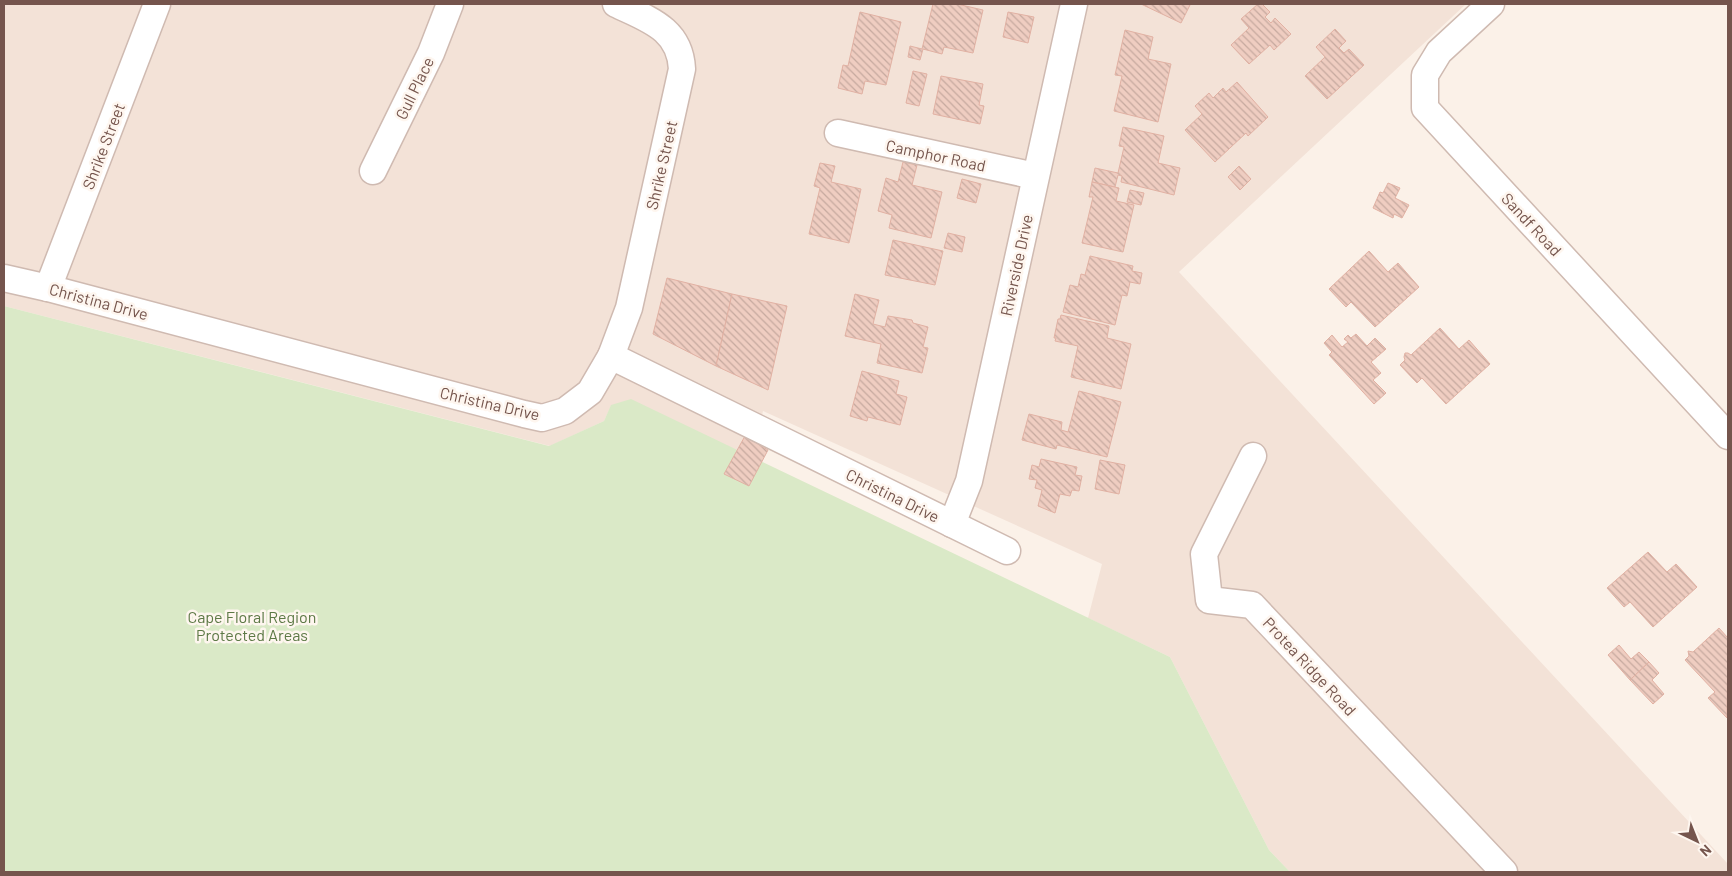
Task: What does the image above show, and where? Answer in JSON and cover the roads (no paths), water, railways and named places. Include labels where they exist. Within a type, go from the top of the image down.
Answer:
[{"type":"street","name":"Shrike Street","points":[[48,288],[157,4]]},
{"type":"street","name":"Gull Place","points":[[373,171],[431,53],[450,4]]},
{"type":"street","name":"Shrike Street","points":[[611,356],[629,308],[682,69],[681,55],[667,32],[657,24],[616,4]]},
{"type":"street","name":"Riverside Drive","points":[[952,524],[969,481],[1074,4]]},
{"type":"street","name":"Sandf Road","points":[[1491,4],[1439,52],[1425,75],[1426,108],[1728,436]]},
{"type":"street","name":"Camphor Road","points":[[838,134],[1035,176]]},
{"type":"street","name":"Christina Drive","points":[[4,278],[542,418],[565,411],[590,392],[611,356],[1008,551]]},
{"type":"street","name":"Protea Ridge Road","points":[[1253,456],[1204,554],[1209,600],[1252,605],[1504,872]]},
{"type":"park label","name":"Cape Floral Region Protected Areas","points":[[252,625]]}]
